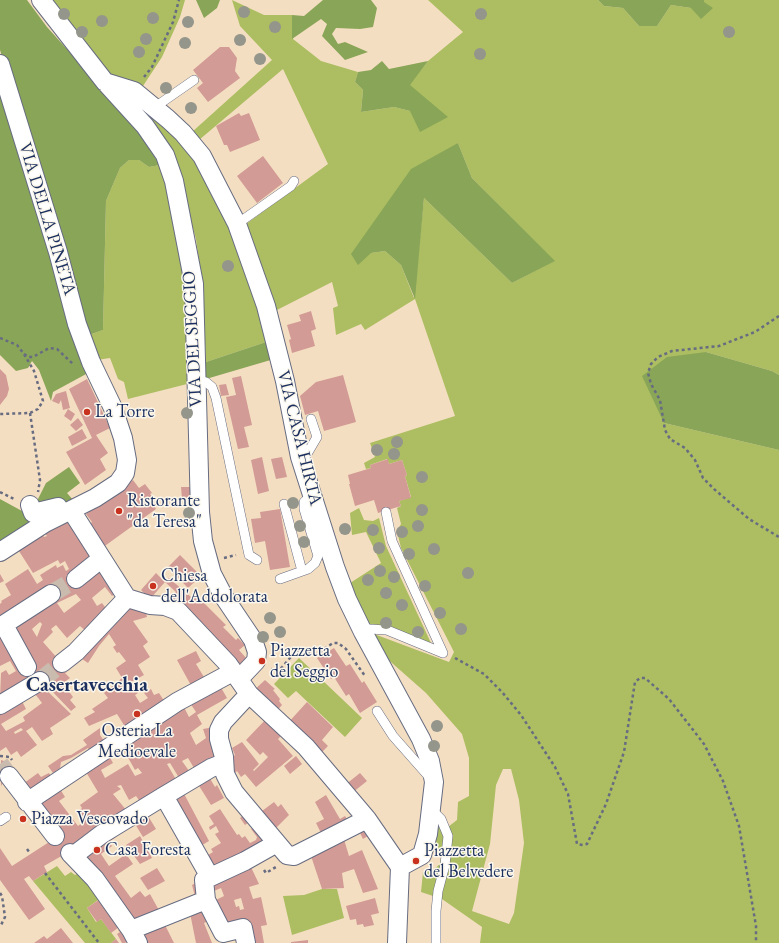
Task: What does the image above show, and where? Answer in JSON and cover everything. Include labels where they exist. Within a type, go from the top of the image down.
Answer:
[{"type":"street","name":"VIA DEL SEGGIO","points":[[41,0],[104,82],[145,126],[165,155],[174,181],[194,284],[200,512],[203,541],[212,574],[224,597],[253,640],[257,652],[256,661]]},
{"type":"street","name":"VIA DELLA PINETA","points":[[0,64],[58,252],[77,324],[95,372],[113,408],[123,438],[127,460],[125,473],[118,484],[95,498],[66,512],[0,552]]},
{"type":"street","name":"VIA CASA HIRTA","points":[[104,82],[134,90],[183,133],[202,156],[237,224],[266,306],[285,381],[300,457],[335,567],[347,599],[363,632],[421,739],[430,761],[434,782],[428,834],[422,855],[400,867]]},
{"type":"street","points":[[30,506],[33,512],[58,507],[66,512],[101,558],[127,598],[150,605],[165,606],[178,611],[237,676],[249,694],[306,747],[367,819],[400,867],[397,943]]},
{"type":"street","points":[[76,579],[101,558]]},
{"type":"street","points":[[0,705],[35,678],[2,626],[51,594]]},
{"type":"street","points":[[62,663],[76,652],[127,598]]},
{"type":"street","points":[[237,676],[256,661]]},
{"type":"street","points":[[27,802],[176,702],[229,674],[237,676]]},
{"type":"street","points":[[249,694],[223,722],[218,730],[224,757],[225,774],[234,792],[287,855],[294,856],[367,819]]},
{"type":"street","points":[[206,900],[135,937],[95,879],[72,854],[164,796],[211,768],[224,763]]},
{"type":"street","points":[[9,776],[27,802],[55,836]]},
{"type":"street","points":[[164,796],[210,877]]},
{"type":"street","points":[[246,943],[243,928],[223,933],[206,900],[204,880],[245,861],[277,843]]},
{"type":"lane","points":[[155,107],[194,80]]},
{"type":"lane","points":[[237,224],[292,186],[294,181]]},
{"type":"lane","points":[[196,379],[206,382],[212,387],[216,398],[248,552],[249,555],[257,560]]},
{"type":"lane","points":[[300,457],[307,454],[317,437],[311,419]]},
{"type":"lane","points":[[280,579],[302,571],[315,563],[318,556],[304,509],[304,502],[312,495]]},
{"type":"lane","points":[[284,504],[302,571]]},
{"type":"lane","points":[[386,512],[392,541],[443,653]]},
{"type":"lane","points":[[363,632],[369,629],[387,630],[443,653]]},
{"type":"lane","points":[[377,711],[393,736],[434,782]]},
{"type":"lane","points":[[431,809],[441,819],[448,836],[445,865],[436,904],[436,943]]},
{"type":"path","points":[[134,90],[152,67],[173,22],[179,0]]},
{"type":"path","points":[[779,316],[755,332],[719,346],[672,351],[658,357],[651,364],[648,373],[651,384],[660,400],[665,430],[670,439],[685,448],[695,460],[703,478],[714,489],[749,519],[779,537]]},
{"type":"path","points":[[0,338],[17,345],[24,354],[34,371],[43,401],[38,409],[30,413],[0,414]]},
{"type":"path","points":[[24,354],[29,357],[49,348]]},
{"type":"path","points":[[30,413],[40,480],[36,502],[30,506]]},
{"type":"path","points":[[218,559],[248,552]]},
{"type":"path","points":[[256,661],[277,672],[294,652],[316,655],[333,643],[338,643],[346,649],[368,680]]},
{"type":"path","points":[[443,653],[450,655],[484,674],[502,692],[520,715],[555,767],[568,794],[577,844],[587,844],[606,804],[624,752],[635,682],[640,678],[645,678],[669,699],[704,744],[723,781],[739,826],[756,926],[756,943]]},
{"type":"path","points":[[27,849],[30,853]]},
{"type":"path","points":[[45,873],[99,943]]},
{"type":"path","points":[[0,893],[2,896],[5,917],[0,927]]},
{"type":"green space","points":[[0,0],[27,0],[47,27],[127,116],[160,165],[149,167],[139,160],[129,160],[120,168],[106,201],[103,330],[89,335],[0,50]]},
{"type":"green space","points":[[52,0],[185,0],[180,17],[162,57],[143,86],[113,76],[97,60]]},
{"type":"green space","points":[[196,0],[220,0],[217,8],[204,18]]},
{"type":"green space","points":[[232,0],[264,15],[292,15],[293,39],[321,61],[358,72],[355,82],[363,90],[361,112],[394,107],[410,111],[409,85],[428,61],[463,32],[428,0],[598,0],[604,6],[623,8],[639,26],[657,26],[671,5],[691,8],[704,2],[704,0],[779,0],[779,375],[772,371],[706,352],[664,423],[779,450],[779,943],[480,943],[482,927],[442,899],[421,892],[423,872],[428,869],[433,870],[440,864],[441,857],[437,851],[435,828],[448,827],[457,820],[458,802],[469,796],[469,758],[462,734],[426,693],[375,648],[374,634],[449,662],[454,652],[401,548],[397,531],[401,524],[397,508],[401,506],[399,501],[411,497],[405,476],[407,475],[402,460],[389,464],[387,459],[370,465],[371,468],[366,469],[364,463],[375,457],[370,443],[455,416],[415,299],[365,330],[361,324],[336,335],[333,308],[338,306],[332,282],[273,312],[246,224],[328,164],[283,69],[199,140],[192,132],[272,60],[240,26]],"holes":[[[458,143],[472,178],[554,261],[512,283],[424,198],[414,298],[401,265],[385,251],[371,253]],[[503,769],[511,769],[519,800],[524,843],[514,913],[509,924],[472,911],[490,844],[496,785]]]},
{"type":"green space","points":[[323,0],[371,0],[377,8],[373,27],[360,29],[336,28],[332,34],[338,44],[345,42],[368,52],[345,60],[322,36],[327,24],[321,19],[292,39],[292,15],[304,16]]},
{"type":"green space","points":[[598,0],[704,0],[704,2],[713,8],[701,19],[691,8],[671,5],[657,26],[639,26],[623,8],[604,6]]},
{"type":"green space","points":[[382,61],[389,69],[428,61],[410,85],[448,117],[420,132],[410,111],[394,107],[361,112],[363,90],[355,82],[358,72],[371,70]]},
{"type":"green space","points":[[0,87],[88,373],[53,392],[51,401],[39,370],[32,361],[28,368],[16,371],[0,355]]},
{"type":"green space","points":[[136,99],[189,151],[224,210],[269,341],[206,362],[202,282],[196,239],[175,164]]},
{"type":"green space","points":[[458,143],[472,178],[555,261],[512,283],[424,198],[415,299],[401,265],[385,251],[371,253],[358,265],[351,254],[411,169]]},
{"type":"green space","points":[[129,160],[139,160],[149,167],[160,165],[167,189],[186,279],[187,384],[128,399],[124,382],[118,379],[110,358],[97,360],[89,335],[103,330],[106,201],[120,168]]},
{"type":"green space","points":[[269,341],[274,359],[206,379],[206,362]]},
{"type":"green space","points":[[706,352],[772,371],[779,375],[779,450],[664,423],[642,376],[667,357]]},
{"type":"green space","points":[[69,467],[80,483],[67,493],[74,501],[0,546],[0,499],[22,511],[34,507],[46,483]]},
{"type":"green space","points":[[359,508],[364,520],[373,521],[379,518],[386,546],[431,643],[379,625],[363,623],[347,585],[381,563],[366,532],[352,535],[350,513]]},
{"type":"green space","points":[[299,658],[362,718],[345,737],[296,691],[288,698],[274,684]]},
{"type":"green space","points":[[57,866],[65,876],[71,872],[75,875],[82,871],[101,898],[87,908],[96,922],[101,919],[116,939],[111,943],[85,943],[33,881]]},
{"type":"green space","points":[[322,889],[337,889],[344,918],[292,935],[283,896],[304,895]]},
{"type":"building","points":[[220,47],[229,47],[237,58],[235,71],[240,78],[208,102],[197,88],[203,83],[193,70]]},
{"type":"building","points":[[239,113],[241,116],[249,113],[260,140],[230,152],[227,145],[224,145],[216,126]]},
{"type":"building","points":[[263,156],[283,183],[257,203],[237,176]]},
{"type":"building","points":[[311,311],[316,329],[311,331],[315,346],[292,353],[289,340],[291,339],[287,325],[301,321],[299,315]]},
{"type":"building","points":[[0,369],[6,375],[9,389],[7,396],[0,405]]},
{"type":"building","points":[[343,375],[356,422],[324,431],[318,411],[305,415],[300,396],[316,382]]},
{"type":"building","points":[[241,376],[252,425],[244,427],[249,447],[238,449],[226,397],[236,395],[232,378]]},
{"type":"building","points":[[87,379],[110,428],[96,435],[108,453],[100,459],[106,470],[85,485],[66,452],[92,438],[69,389]]},
{"type":"building","points":[[226,384],[229,395],[221,396],[219,385]]},
{"type":"building","points":[[66,391],[70,408],[63,410],[61,400],[59,404],[52,401],[56,394]]},
{"type":"building","points":[[68,409],[75,414],[71,421],[64,416]]},
{"type":"building","points":[[78,418],[83,425],[76,431],[70,425]]},
{"type":"building","points":[[82,429],[87,438],[72,446],[68,437]]},
{"type":"building","points":[[262,457],[269,491],[258,494],[251,460]]},
{"type":"building","points":[[282,457],[287,477],[276,479],[271,459]]},
{"type":"building","points":[[388,459],[389,464],[402,460],[407,475],[405,476],[411,498],[399,501],[401,506],[378,513],[374,500],[355,506],[348,475],[371,468],[370,465]]},
{"type":"building","points":[[133,480],[139,488],[145,484],[152,493],[150,494],[154,499],[151,502],[156,509],[102,548],[86,527],[92,522],[86,514]]},
{"type":"building","points":[[181,487],[192,487],[193,497],[182,499]]},
{"type":"building","points":[[280,509],[290,567],[270,570],[265,541],[255,543],[251,519],[261,518],[260,512]]},
{"type":"building","points":[[69,515],[118,591],[112,596],[105,587],[92,598],[97,606],[102,603],[108,611],[88,633],[80,626],[67,638],[56,625],[51,629],[53,632],[43,642],[66,668],[64,669],[67,672],[65,673],[70,678],[63,683],[73,697],[70,700],[76,707],[71,711],[44,684],[0,698],[1,673],[6,670],[9,675],[16,671],[10,661],[0,666],[0,632],[3,620],[0,616],[0,604],[2,602],[1,601],[11,595],[5,584],[28,569],[37,584],[43,580],[40,575],[56,565],[57,568],[63,565],[66,571],[69,569],[65,561],[60,564],[58,560],[33,573],[17,548],[41,532],[44,537],[47,536],[43,531]],"holes":[[[76,594],[81,600],[64,613],[57,603]],[[40,622],[42,624],[37,637],[32,629]]]},
{"type":"building","points":[[180,555],[201,576],[188,588],[168,567]]},
{"type":"building","name":"Chiesa dell'Addolorata","points":[[156,573],[165,582],[150,599],[141,590]]},
{"type":"building","points":[[0,574],[4,581],[0,583]]},
{"type":"building","points":[[169,578],[191,597],[194,593],[226,625],[223,627],[236,640],[238,638],[245,645],[239,650],[247,659],[235,667],[170,599],[176,592],[165,582]]},
{"type":"building","points":[[123,604],[145,609],[147,617],[133,621],[148,642],[143,646],[150,657],[138,665],[144,675],[131,682],[138,693],[135,695],[140,703],[148,698],[144,693],[151,689],[154,695],[159,693],[166,704],[127,730],[117,714],[89,726],[84,718],[95,712],[92,709],[108,698],[104,693],[122,678],[116,668],[126,661],[113,647],[116,645],[109,634],[88,663],[82,659],[83,651]]},
{"type":"building","points":[[334,648],[346,666],[350,664],[362,683],[364,681],[377,702],[360,713],[349,694],[346,696],[334,677],[331,679],[317,658]]},
{"type":"building","points":[[196,651],[201,661],[196,664],[207,682],[193,689],[177,660]]},
{"type":"building","points":[[265,680],[275,689],[273,690],[280,699],[279,701],[282,705],[275,713],[253,691]]},
{"type":"building","points":[[40,684],[71,714],[50,728],[53,734],[42,741],[32,727],[26,731],[37,745],[21,757],[17,751],[11,755],[6,747],[0,751],[0,712],[21,699],[26,709],[1,724],[6,731],[25,721],[23,717],[42,703],[32,690]],"holes":[[[21,728],[23,730],[15,734],[14,732]]]},
{"type":"building","points":[[219,684],[227,698],[197,715],[202,724],[190,733],[196,745],[206,738],[203,729],[214,727],[222,757],[197,773],[188,758],[182,761],[192,775],[181,781],[170,763],[167,764],[178,783],[143,806],[136,796],[129,800],[121,785],[117,786],[121,789],[113,794],[127,811],[72,850],[44,866],[47,872],[33,881],[29,876],[24,879],[45,909],[29,920],[0,880],[0,848],[12,866],[60,835],[32,802],[108,754],[113,763],[101,770],[105,778],[128,764],[135,776],[142,773],[138,768],[135,770],[122,747],[182,703],[189,717],[196,712],[188,700]],"holes":[[[86,772],[98,792],[80,805],[82,808],[78,812],[83,822],[78,826],[59,801],[65,797],[60,789],[72,783],[70,781]]]},
{"type":"building","points":[[307,702],[333,727],[322,740],[328,746],[319,755],[287,724]]},
{"type":"building","points":[[268,717],[285,732],[278,739],[293,756],[256,787],[245,774],[241,777],[237,771],[230,778],[228,761],[235,755],[232,748],[242,742],[259,764],[253,770],[254,771],[268,757],[263,752],[260,755],[246,740]]},
{"type":"building","points":[[100,728],[100,735],[106,744],[92,754],[88,748],[61,762],[60,768],[53,773],[48,766],[63,756],[71,755],[87,745],[83,740]]},
{"type":"building","points":[[296,756],[302,764],[290,774],[284,766]]},
{"type":"building","points":[[1,760],[4,761],[10,772],[1,786]]},
{"type":"building","points":[[38,773],[41,777],[49,773],[52,778],[28,797],[20,786]]},
{"type":"building","points":[[360,773],[367,781],[352,793],[345,785]]},
{"type":"building","points":[[208,775],[215,787],[217,785],[224,798],[211,805],[196,781]]},
{"type":"building","points":[[181,788],[209,841],[199,847],[169,796]]},
{"type":"building","points":[[326,795],[340,819],[345,816],[350,824],[324,839],[316,823],[324,819],[315,802]]},
{"type":"building","points":[[274,802],[278,807],[281,804],[289,815],[273,831],[258,814]]},
{"type":"building","points":[[220,809],[237,835],[239,834],[242,838],[245,836],[250,843],[256,840],[257,837],[251,829],[256,825],[270,843],[213,873],[205,857],[213,852],[211,849],[221,843],[215,834],[219,832],[216,826],[210,830],[209,827],[214,824],[209,816]]},
{"type":"building","points":[[145,811],[156,829],[143,837],[132,819]]},
{"type":"building","points":[[247,813],[252,820],[245,825],[240,818]]},
{"type":"building","points":[[366,827],[371,834],[363,839],[359,831]]},
{"type":"building","points":[[113,831],[116,837],[109,842],[112,846],[101,854],[109,866],[126,854],[133,864],[115,876],[131,898],[140,891],[145,897],[150,894],[161,914],[151,919],[148,913],[137,921],[130,913],[128,915],[82,854]]},
{"type":"building","points":[[140,836],[152,858],[140,864],[126,845]]},
{"type":"building","points":[[343,836],[349,856],[362,850],[378,889],[363,893],[354,869],[342,873],[344,888],[322,889],[310,853]]},
{"type":"building","points":[[250,865],[259,884],[249,887],[253,899],[261,897],[267,925],[261,926],[264,943],[249,943],[225,929],[216,900],[224,896],[221,888],[207,894],[206,883]],"holes":[[[241,898],[244,909],[240,910],[239,906],[236,907],[234,900]]]},
{"type":"building","points":[[157,868],[165,881],[148,890],[140,878]]},
{"type":"building","points":[[201,880],[196,900],[192,885]]},
{"type":"building","points":[[103,897],[122,925],[111,933],[101,919],[97,922],[87,908]]},
{"type":"building","points":[[375,898],[379,913],[371,915],[374,925],[364,927],[363,924],[357,925],[356,919],[350,920],[346,906]]},
{"type":"building","points":[[205,907],[211,920],[204,923],[212,943],[196,943],[190,913]]},
{"type":"building","points":[[164,923],[174,943],[144,943],[139,933]]},
{"type":"building","points":[[123,927],[131,939],[125,943],[122,943],[117,934],[120,932],[118,930]]},
{"type":"building","points":[[61,928],[73,943],[34,943],[44,936],[47,939]]},
{"type":"building","points":[[116,939],[119,943],[111,943]]},
{"type":"building","points":[[308,940],[308,943],[291,943],[291,942]]},
{"type":"tunnel","points":[[51,594],[76,579]]},
{"type":"tunnel","points":[[40,681],[62,663]]},
{"type":"tunnel","points":[[0,764],[9,776]]},
{"type":"place","name":"La Torre","points":[[87,412]]},
{"type":"place","name":"Ristorante \"da Teresa\"","points":[[119,511]]},
{"type":"place","name":"Chiesa dell'Addolorata","points":[[153,586]]},
{"type":"place","name":"Piazzetta del Seggio","points":[[262,661]]},
{"type":"place","name":"Osteria La Medioevale","points":[[137,714]]},
{"type":"place","name":"Piazza Vescovado","points":[[23,819]]},
{"type":"place","name":"Casa Foresta","points":[[97,850]]},
{"type":"place","name":"Piazzetta del Belvedere","points":[[416,861]]},
{"type":"district","name":"Casertavecchia","points":[[87,686]]}]
